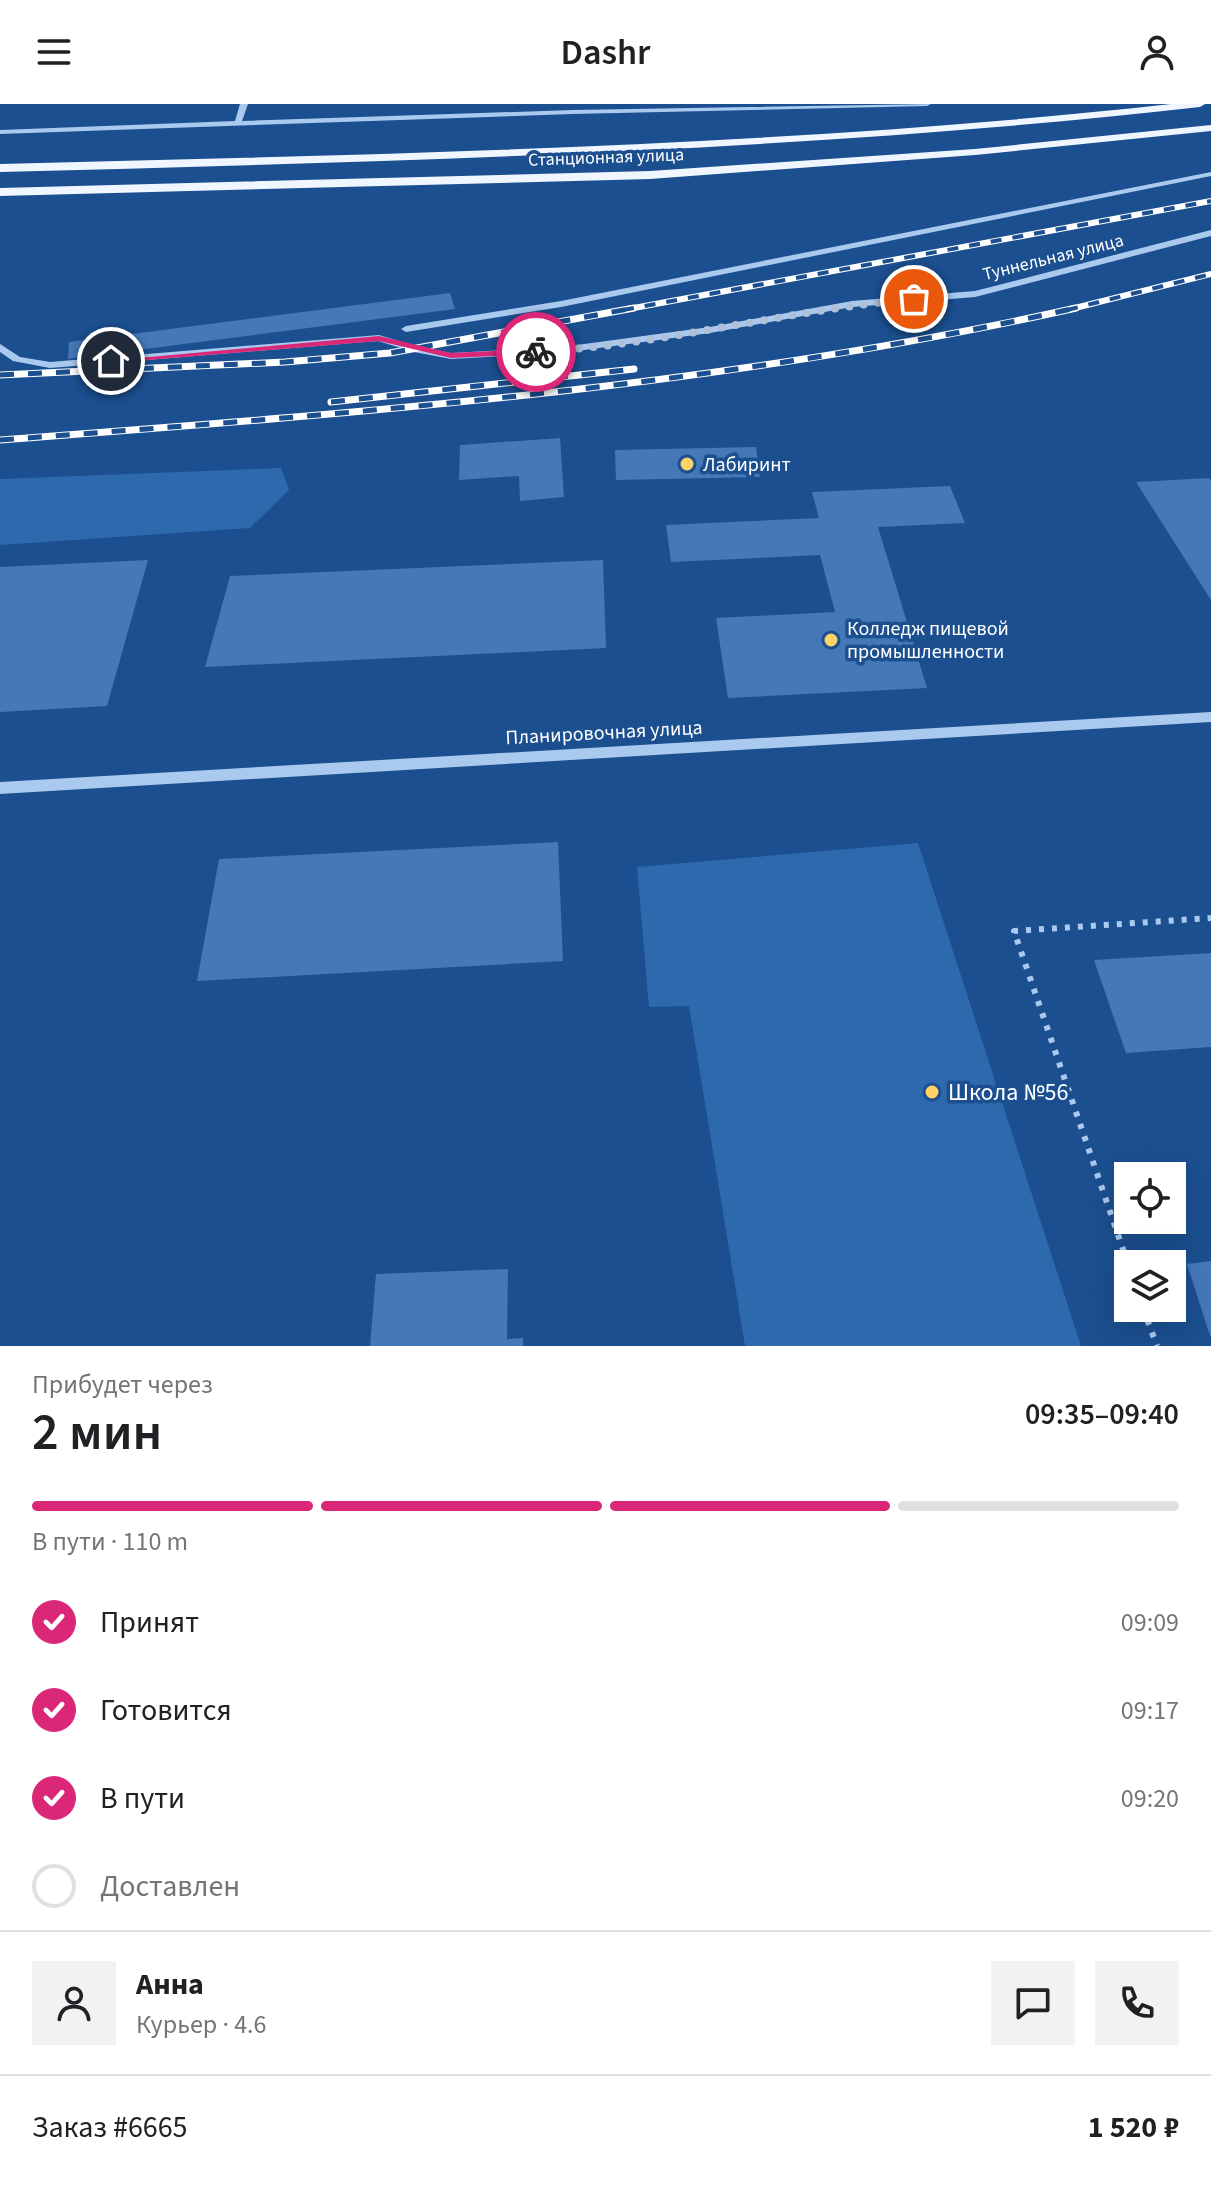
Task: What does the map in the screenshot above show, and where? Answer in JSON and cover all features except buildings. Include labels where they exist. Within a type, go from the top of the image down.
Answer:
[{"type":"main road","name":"Станционная улица","points":[[0,168],[636,151],[951,131],[1200,104]]},
{"type":"main road","name":"Станционная улица","points":[[0,192],[650,175],[975,152],[1211,128]]},
{"type":"street","points":[[238,123],[244,104]]},
{"type":"street","points":[[0,132],[927,104]]},
{"type":"street","points":[[406,329],[561,304],[1211,174]]},
{"type":"street","name":"Туннельная улица","points":[[0,347],[17,359],[50,365],[379,338],[451,356],[562,350],[710,330],[852,304],[975,294],[1211,233]]},
{"type":"street","name":"Планировочная улица","points":[[0,788],[1211,717]]},
{"type":"path","points":[[1123,1250],[1014,931],[1211,918]]},
{"type":"path","points":[[1148,1322],[1157,1346]]},
{"type":"shaded area","points":[[281,468],[289,490],[250,528],[0,545],[0,479]]},
{"type":"shaded area","points":[[918,843],[1081,1346],[745,1346],[689,1006],[649,1007],[637,867]]},
{"type":"railway","points":[[623,310],[1211,201]]},
{"type":"railway","points":[[1071,309],[1211,274]]},
{"type":"railway","points":[[0,375],[285,362],[390,353],[634,308]]},
{"type":"railway","points":[[1071,309],[1076,308]]},
{"type":"railway","points":[[0,440],[541,394],[810,358],[1071,309]]},
{"type":"railway","points":[[331,402],[634,369]]},
{"type":"way so far","points":[[536,352],[710,330],[852,304],[914,299]]},
{"type":"place","name":"Лабиринт","points":[[687,464]]},
{"type":"place","name":"Колледж пищевой промышленности","points":[[831,640]]},
{"type":"place","name":"Школа №56","points":[[932,1092]]},
{"type":"route","points":[[111,361],[379,338],[451,356],[536,352]]}]
